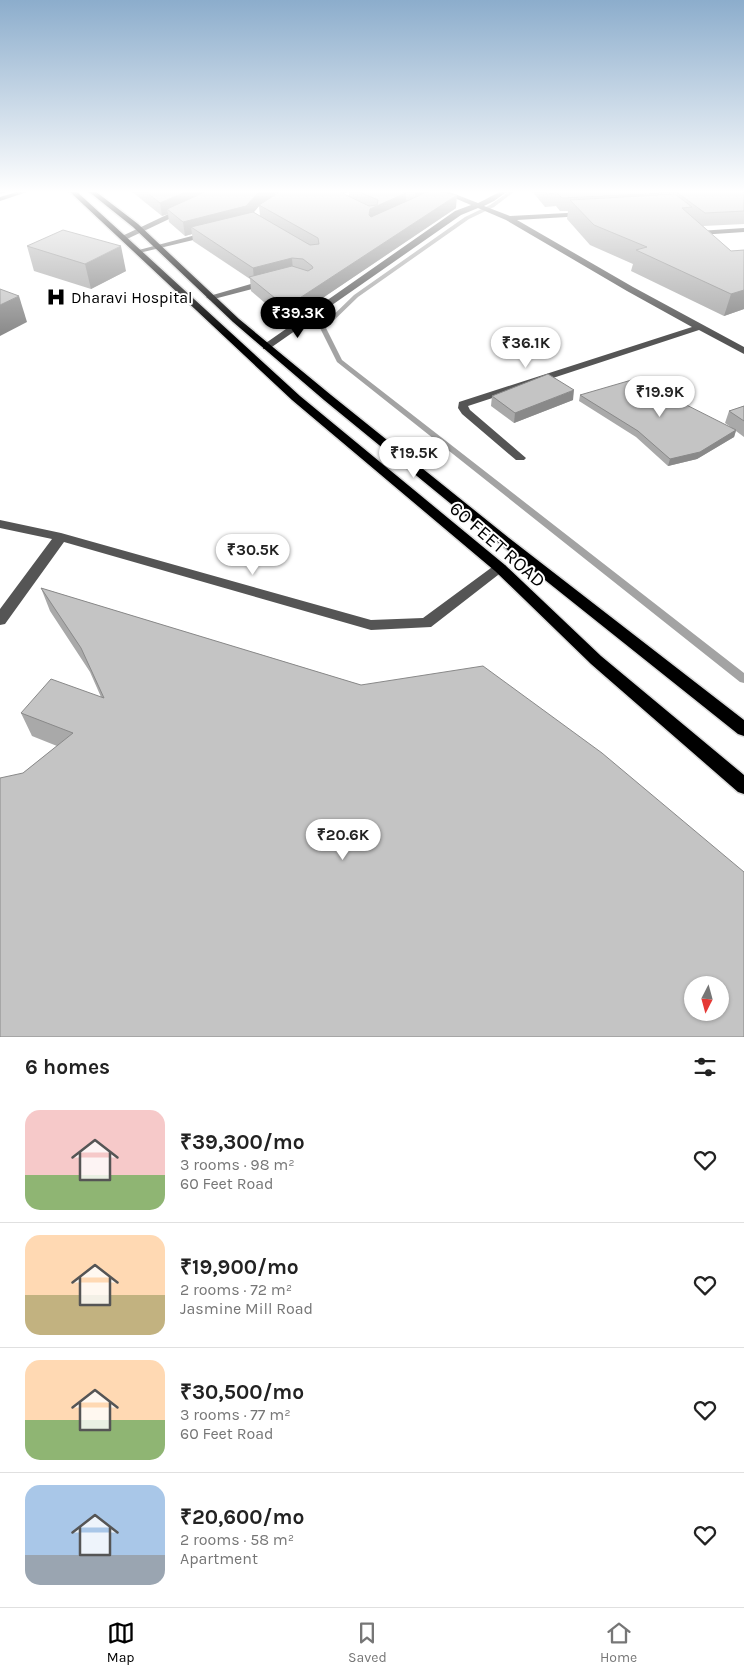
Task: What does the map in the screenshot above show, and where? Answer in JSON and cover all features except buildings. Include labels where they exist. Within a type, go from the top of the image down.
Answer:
[{"type":"main road","name":"60 FEET ROAD","points":[[127,239],[296,398],[500,568],[596,660],[744,786]]},
{"type":"main road","name":"60 FEET ROAD","points":[[149,239],[266,347],[412,467],[744,729]]},
{"type":"street","points":[[139,251],[185,239]]},
{"type":"street","points":[[266,347],[420,239]]},
{"type":"street","points":[[546,239],[744,351]]},
{"type":"street","points":[[707,239],[712,243]]},
{"type":"street","points":[[210,297],[272,281]]},
{"type":"street","points":[[520,458],[466,412],[463,404],[700,327]]},
{"type":"street","points":[[0,524],[61,536],[371,624],[426,623],[500,568]]},
{"type":"street","points":[[0,620],[61,536]]},
{"type":"waterway","points":[[437,239],[356,296],[323,328],[339,361],[744,679]]},
{"type":"place","name":"Dharavi Hospital","points":[[56,297]]}]
